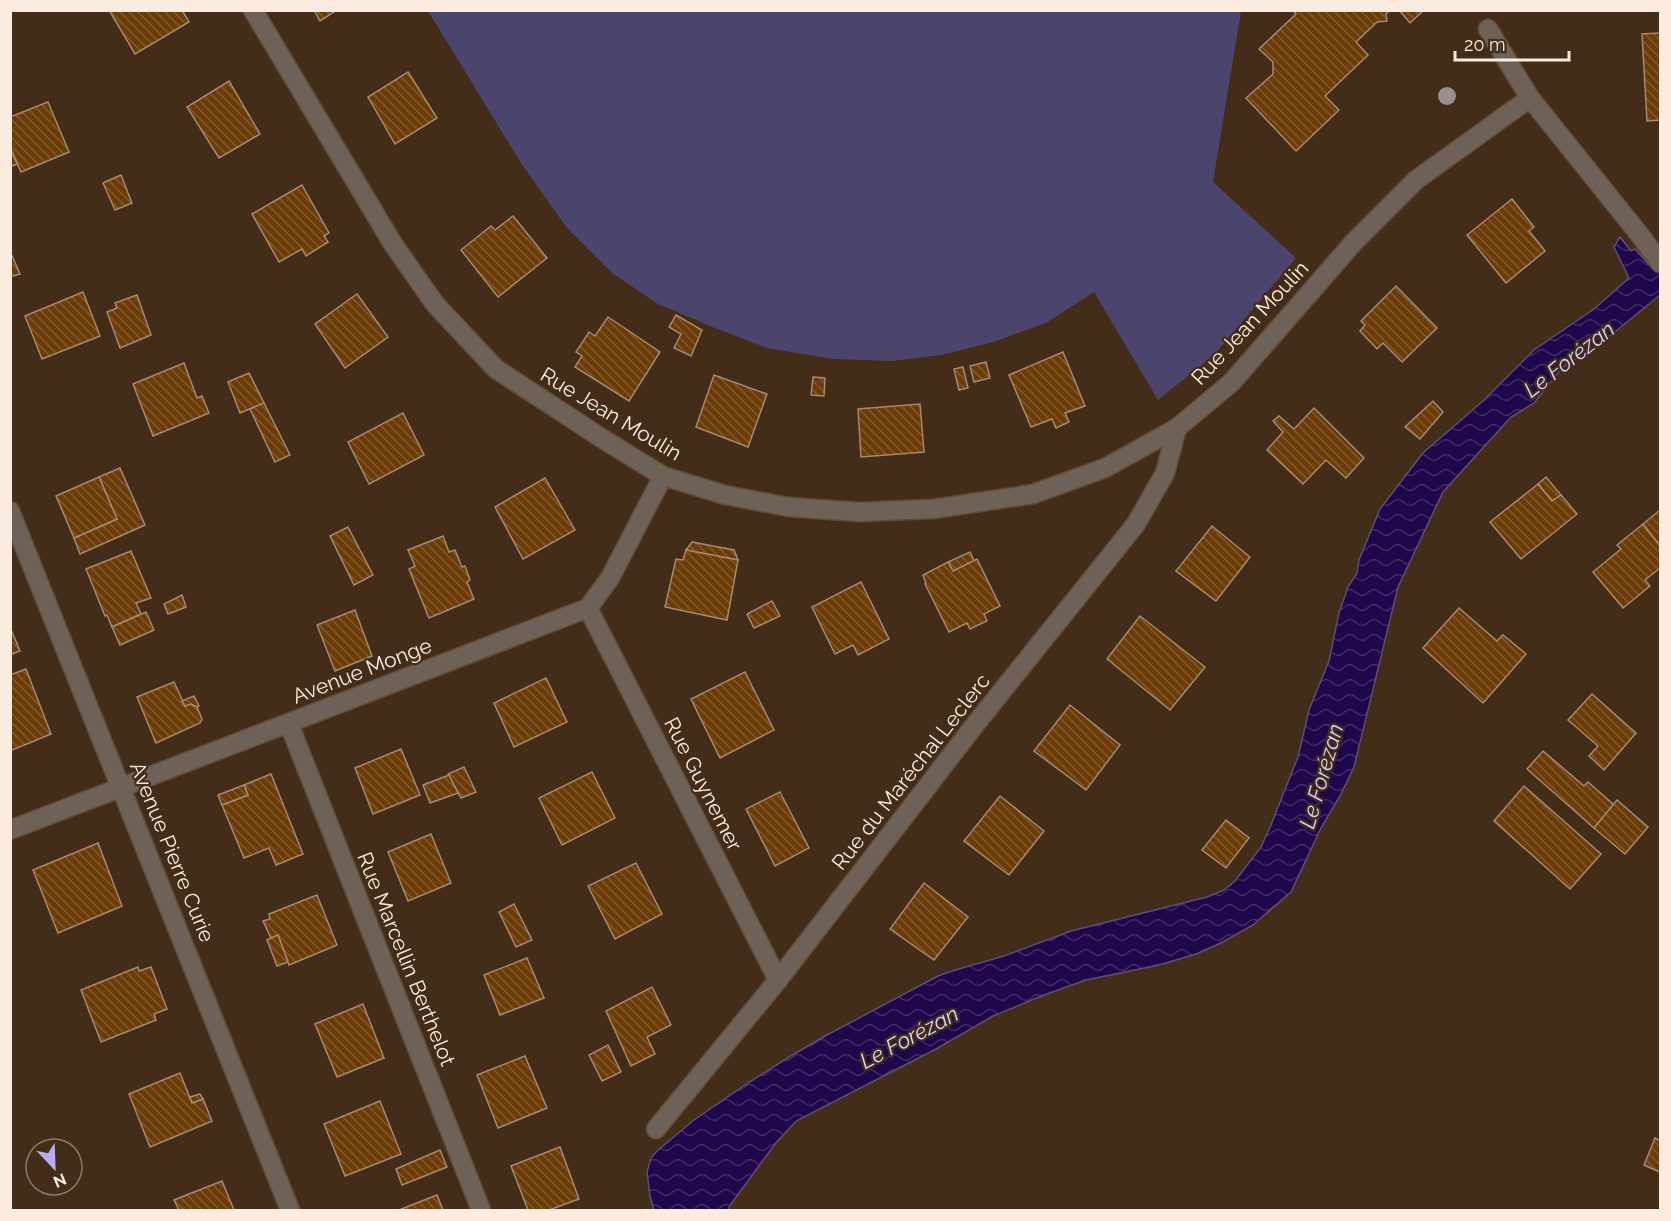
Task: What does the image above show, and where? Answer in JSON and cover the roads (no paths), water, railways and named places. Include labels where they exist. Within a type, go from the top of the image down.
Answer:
[{"type":"street","name":"Rue Jean Moulin","points":[[253,10],[393,244],[435,304],[496,369],[663,476],[725,495],[789,507],[859,512],[933,509],[1033,494],[1105,468],[1177,428],[1232,382],[1354,242],[1416,180],[1530,98]]},
{"type":"street","points":[[1488,29],[1530,98],[1660,263]]},
{"type":"street","name":"Rue du Maréchal Leclerc","points":[[656,1129],[778,980],[974,726],[1136,524],[1165,473],[1177,428]]},
{"type":"street","points":[[588,608],[610,578],[663,476]]},
{"type":"street","name":"Avenue Pierre Curie","points":[[10,511],[291,1210]]},
{"type":"street","name":"Rue Guynemer","points":[[588,608],[778,980]]},
{"type":"street","name":"Avenue Monge","points":[[10,830],[588,608]]},
{"type":"street","name":"Rue Marcellin Berthelot","points":[[289,724],[481,1210]]},
{"type":"water","name":"Le Forézan","points":[[1620,237],[1631,251],[1635,249],[1648,264],[1660,260],[1660,295],[1611,335],[1562,368],[1534,403],[1511,417],[1443,492],[1398,587],[1354,767],[1321,828],[1291,892],[1253,925],[1221,943],[1196,954],[1159,965],[1086,980],[993,1016],[936,1049],[796,1121],[775,1144],[728,1210],[654,1210],[647,1172],[651,1158],[657,1151],[694,1120],[745,1085],[827,1035],[938,976],[1004,956],[1071,931],[1207,897],[1224,890],[1235,881],[1261,847],[1298,757],[1309,710],[1329,661],[1339,613],[1348,587],[1357,573],[1359,560],[1380,509],[1423,453],[1483,401],[1534,350],[1594,309],[1629,278],[1614,247]]}]
